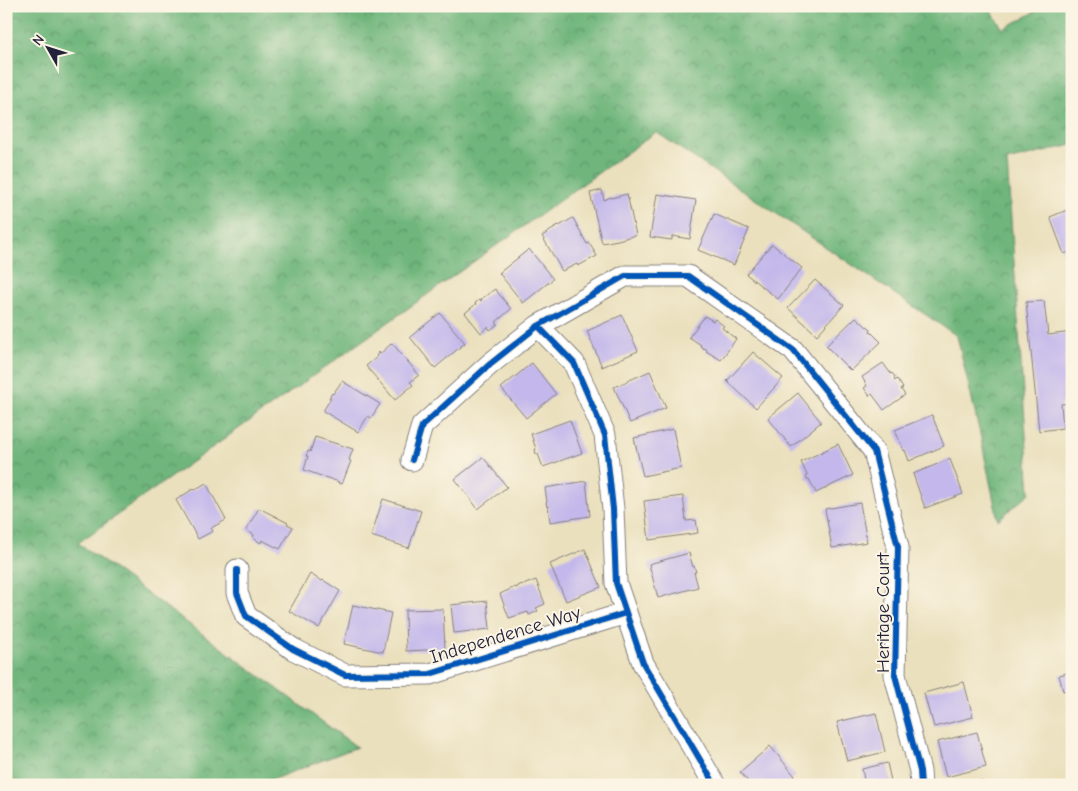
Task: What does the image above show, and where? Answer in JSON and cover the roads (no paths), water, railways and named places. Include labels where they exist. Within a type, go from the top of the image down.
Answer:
[{"type":"street","name":"Heritage Court","points":[[412,460],[422,426],[490,364],[538,326],[625,276],[688,276],[794,350],[874,451],[898,547],[894,675],[920,771],[921,785]]},
{"type":"street","points":[[538,326],[574,363],[605,435],[613,509],[616,582],[643,663],[715,785]]},
{"type":"street","name":"Independence Way","points":[[237,570],[237,592],[246,616],[293,649],[345,675],[430,674],[626,613]]}]
